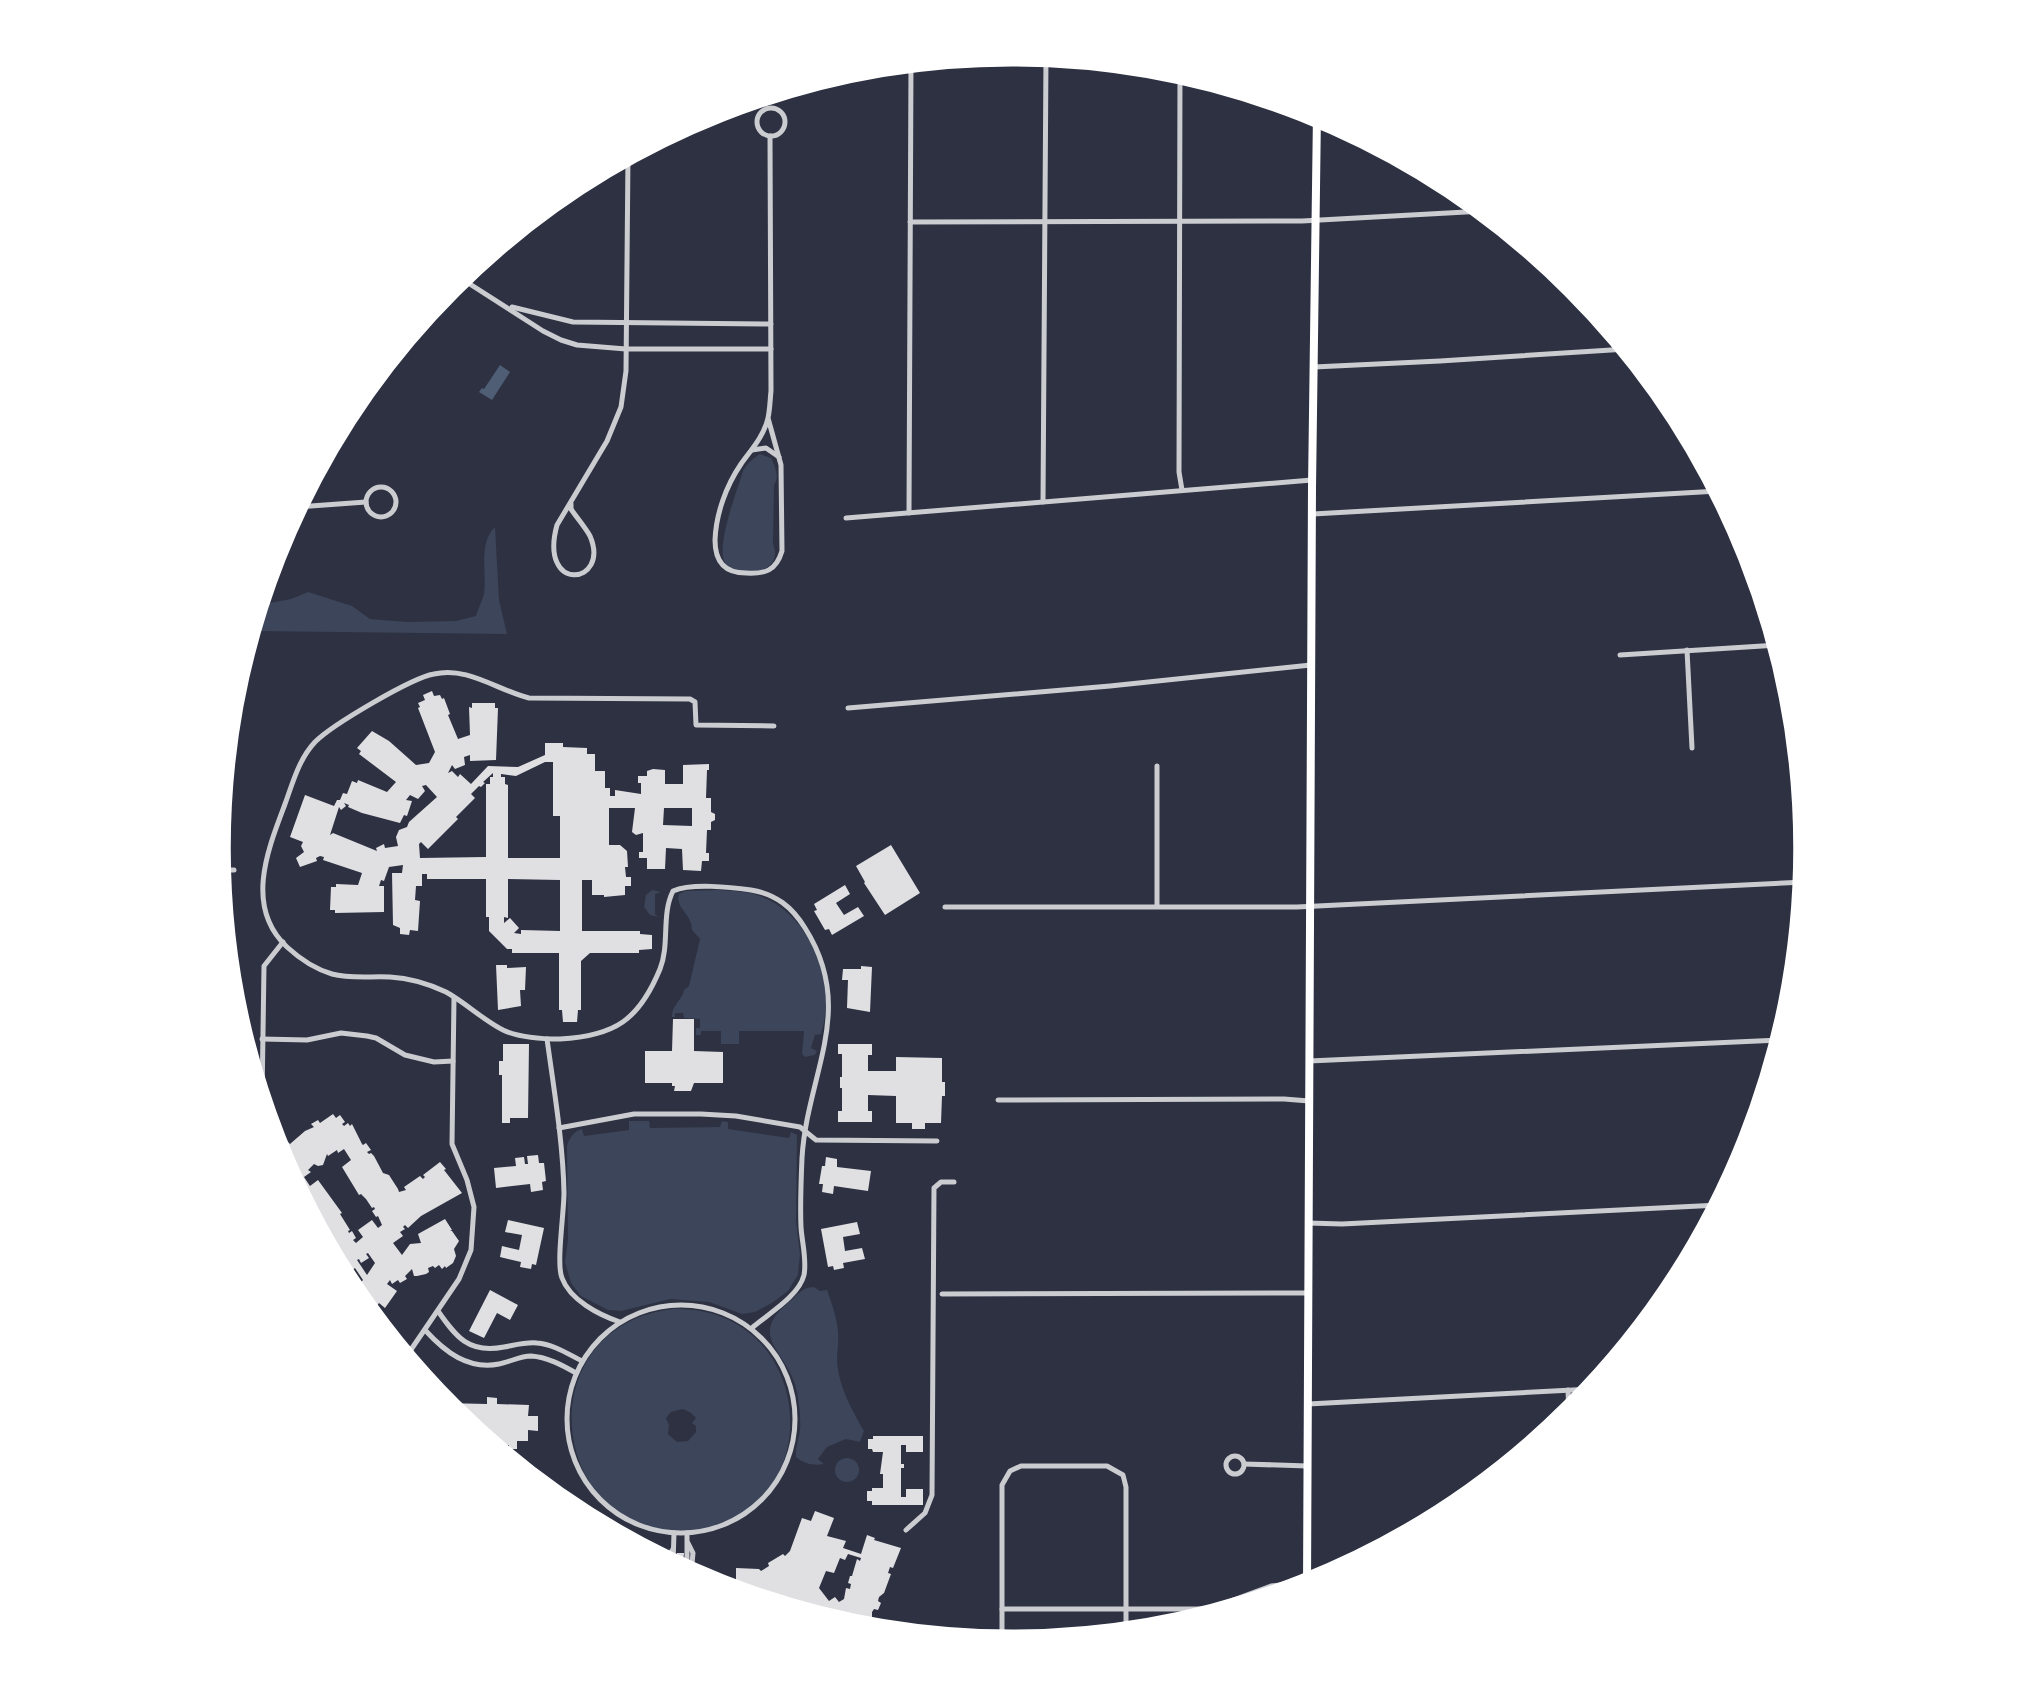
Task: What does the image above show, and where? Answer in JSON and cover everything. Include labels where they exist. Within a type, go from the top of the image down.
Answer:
[{"type":"main road","points":[[1310,1573],[1308,1223],[1317,126]]},
{"type":"street","points":[[1043,502],[1046,66]]},
{"type":"street","points":[[909,513],[911,71]]},
{"type":"street","points":[[1180,83],[1179,472],[1182,489]]},
{"type":"street","points":[[771,107],[781,112],[785,122],[781,132],[771,136],[760,132],[756,121],[761,111],[771,107]]},
{"type":"street","points":[[768,418],[752,450],[740,465],[721,506],[715,538],[716,553],[720,564],[735,573],[762,574],[769,571],[780,559],[782,551],[783,483],[768,418],[771,349],[771,136]]},
{"type":"street","points":[[570,504],[592,545],[588,569],[580,576],[573,577],[563,572],[554,552],[557,525],[607,441],[621,407],[626,370],[628,166]]},
{"type":"street","points":[[910,222],[1315,221],[1468,212]]},
{"type":"street","points":[[471,282],[561,340],[595,348],[771,349]]},
{"type":"street","points":[[505,305],[573,322],[771,324]]},
{"type":"street","points":[[1314,367],[1616,350]]},
{"type":"street","points":[[752,450],[766,449],[779,457]]},
{"type":"street","points":[[846,519],[1312,480]]},
{"type":"street","points":[[381,486],[392,490],[397,501],[393,512],[382,517],[371,513],[366,502],[370,491],[381,486]]},
{"type":"street","points":[[1312,514],[1710,492]]},
{"type":"street","points":[[308,507],[366,502]]},
{"type":"street","points":[[1620,655],[1769,645]]},
{"type":"street","points":[[1687,650],[1692,748]]},
{"type":"street","points":[[848,708],[1110,686],[1311,665]]},
{"type":"street","points":[[752,1328],[790,1296],[803,1277],[801,1191],[805,1132],[826,1040],[830,1009],[828,982],[819,952],[798,917],[786,904],[764,892],[744,889],[682,887],[673,891],[669,898],[666,951],[660,969],[639,1007],[628,1019],[605,1033],[547,1039],[513,1034],[501,1029],[454,998],[412,980],[334,975],[309,964],[283,942],[268,922],[263,873],[268,848],[307,751],[327,733],[415,679],[436,673],[455,672],[474,676],[529,698],[690,699],[695,702],[696,725],[774,726]]},
{"type":"street","points":[[1157,766],[1157,906]]},
{"type":"street","points":[[945,908],[1310,905],[1795,882]]},
{"type":"street","points":[[262,1071],[264,966],[283,942]]},
{"type":"street","points":[[411,1349],[466,1265],[474,1229],[474,1207],[470,1189],[452,1145],[454,998]]},
{"type":"street","points":[[262,1039],[307,1040],[341,1034],[367,1036],[376,1038],[405,1055],[435,1062],[453,1061]]},
{"type":"street","points":[[547,1039],[559,1128],[564,1202],[561,1276],[574,1296],[621,1322]]},
{"type":"street","points":[[1309,1061],[1772,1040]]},
{"type":"street","points":[[998,1100],[1309,1101]]},
{"type":"street","points":[[559,1128],[634,1114],[671,1113],[763,1120],[800,1127],[816,1140],[937,1141]]},
{"type":"street","points":[[906,1530],[925,1513],[932,1495],[934,1188],[941,1182],[954,1182]]},
{"type":"street","points":[[1308,1223],[1709,1205]]},
{"type":"street","points":[[942,1294],[1308,1293]]},
{"type":"street","points":[[661,1306],[705,1306],[726,1312],[752,1328],[775,1353],[792,1391],[795,1431],[780,1478],[753,1509],[714,1529],[674,1533],[646,1528],[612,1512],[587,1485],[571,1452],[568,1433],[569,1396],[582,1362],[600,1339],[621,1322],[640,1312],[661,1306]]},
{"type":"street","points":[[438,1311],[457,1336],[474,1347],[485,1350],[536,1343],[561,1350],[582,1362]]},
{"type":"street","points":[[425,1330],[450,1354],[465,1361],[489,1366],[532,1356],[556,1362],[576,1373]]},
{"type":"street","points":[[1568,1390],[1568,1399]]},
{"type":"street","points":[[1308,1404],[1577,1390]]},
{"type":"street","points":[[1244,1464],[1308,1466]]},
{"type":"street","points":[[1002,1631],[1002,1485],[1006,1475],[1018,1467],[1107,1466],[1123,1475],[1126,1488],[1126,1623]]},
{"type":"street","points":[[673,1553],[674,1533]]},
{"type":"street","points":[[687,1533],[688,1560]]},
{"type":"street","points":[[1242,1597],[1275,1586]]},
{"type":"street","points":[[1002,1609],[1197,1609]]},
{"type":"shaded area","points":[[500,365],[510,372],[492,400],[479,392],[484,389]]},
{"type":"shaded area","points":[[760,454],[771,458],[776,472],[773,544],[775,554],[768,567],[752,573],[727,566],[723,559],[723,548],[731,507],[743,471],[749,462]]},
{"type":"shaded area","points":[[495,527],[499,600],[507,634],[260,631],[269,603],[308,592],[352,606],[370,619],[407,622],[456,621],[476,616],[484,594],[484,559],[490,534]]},
{"type":"shaded area","points":[[652,890],[661,892],[655,894],[655,914],[658,917],[650,915],[644,907],[646,895]]},
{"type":"shaded area","points":[[685,891],[744,892],[778,905],[806,935],[816,953],[825,994],[821,1034],[815,1035],[811,1048],[817,1051],[815,1055],[805,1057],[802,1054],[804,1031],[739,1031],[739,1044],[721,1044],[721,1031],[701,1031],[701,1035],[696,1035],[696,1028],[700,1028],[700,1019],[684,1018],[683,1013],[675,1013],[675,1017],[672,1017],[675,1006],[689,986],[700,939],[692,930],[689,919],[679,904],[679,894]]},
{"type":"shaded area","points":[[629,1121],[649,1121],[650,1128],[720,1127],[722,1121],[728,1122],[728,1129],[789,1138],[791,1132],[797,1135],[796,1221],[800,1254],[798,1275],[788,1291],[755,1312],[742,1314],[709,1302],[670,1299],[621,1311],[608,1310],[581,1296],[571,1283],[565,1262],[568,1239],[567,1146],[572,1135],[579,1130],[582,1129],[584,1136],[629,1130]]},
{"type":"shaded area","points":[[814,1287],[820,1291],[827,1290],[829,1295],[837,1327],[840,1379],[850,1406],[864,1431],[860,1442],[846,1439],[827,1447],[818,1459],[824,1464],[817,1465],[796,1457],[800,1433],[797,1392],[793,1378],[770,1336],[776,1315],[800,1292]]},
{"type":"shaded area","points":[[674,1309],[722,1317],[758,1341],[781,1375],[790,1414],[786,1454],[768,1490],[736,1517],[690,1530],[642,1524],[606,1502],[582,1469],[572,1429],[576,1388],[593,1351],[626,1323]],"holes":[[[683,1409],[696,1418],[692,1423],[696,1426],[696,1432],[688,1441],[677,1442],[668,1434],[669,1425],[666,1418],[671,1412]]]},
{"type":"shaded area","points":[[842,1458],[852,1458],[859,1465],[859,1475],[852,1482],[842,1482],[835,1475],[835,1465]]},
{"type":"building","points":[[432,691],[434,696],[440,695],[444,698],[458,739],[470,735],[469,707],[472,708],[472,703],[495,703],[495,708],[498,708],[496,760],[470,761],[470,755],[464,757],[465,765],[455,769],[452,765],[448,773],[452,771],[458,777],[460,774],[471,784],[488,766],[518,767],[545,755],[545,743],[563,743],[563,747],[587,748],[587,754],[595,754],[595,771],[605,771],[605,788],[610,788],[610,796],[615,796],[615,790],[641,794],[638,776],[647,776],[647,771],[653,769],[665,770],[665,784],[683,784],[683,765],[709,764],[706,798],[711,798],[711,812],[715,814],[715,820],[711,822],[711,830],[707,830],[706,853],[709,853],[709,861],[702,861],[701,871],[683,870],[682,849],[666,848],[665,869],[647,869],[647,858],[639,858],[639,852],[643,852],[643,833],[636,835],[632,832],[635,808],[609,808],[609,845],[620,845],[627,851],[626,877],[631,877],[631,886],[625,886],[625,895],[604,897],[592,895],[592,880],[582,880],[582,931],[640,931],[640,934],[652,935],[652,949],[639,950],[639,953],[590,953],[581,961],[581,1010],[578,1010],[577,1022],[563,1022],[562,1010],[559,1010],[559,953],[512,953],[512,949],[507,949],[489,931],[489,917],[486,917],[486,879],[427,879],[427,874],[422,874],[422,886],[416,886],[415,900],[420,901],[418,931],[410,930],[409,935],[400,934],[400,928],[393,925],[392,873],[402,873],[403,865],[389,867],[384,881],[381,880],[379,886],[384,886],[384,912],[335,913],[335,910],[330,910],[331,887],[336,887],[336,884],[358,885],[362,873],[323,860],[324,857],[320,856],[316,858],[317,861],[300,867],[296,858],[304,852],[301,846],[303,842],[290,837],[305,795],[334,806],[343,793],[347,794],[352,781],[357,783],[358,780],[387,792],[396,782],[359,754],[361,751],[357,748],[372,731],[389,741],[416,765],[429,763],[435,752],[418,708],[418,703],[425,700],[423,695]],"holes":[[[545,762],[553,762],[553,816],[560,816],[560,858],[508,858],[508,785],[501,774],[516,776]],[[493,773],[490,784],[486,784],[486,857],[420,858],[419,844],[421,842],[428,849],[458,819],[456,817],[475,798],[471,794],[485,783],[483,782]],[[426,785],[437,797],[409,822],[407,827],[399,830],[396,837],[398,846],[385,848],[384,844],[376,848],[377,851],[333,833],[330,835],[339,807],[341,810],[346,806],[344,803],[362,813],[400,823],[404,815],[407,816],[412,801],[406,800],[410,795],[418,799],[425,791],[422,786]],[[664,808],[692,808],[692,826],[663,825]],[[508,879],[560,880],[560,931],[521,930],[521,934],[514,933],[519,928],[510,918],[504,923],[504,917],[508,918]]]},
{"type":"building","points":[[891,845],[920,893],[885,915],[856,866]]},
{"type":"building","points":[[845,885],[850,894],[836,903],[844,915],[858,907],[864,916],[832,935],[829,929],[825,930],[814,911],[817,910],[814,904]]},
{"type":"building","points":[[496,965],[507,965],[507,968],[526,967],[525,990],[520,990],[521,1006],[498,1010]]},
{"type":"building","points":[[861,966],[872,967],[870,1012],[847,1008],[848,980],[842,980],[843,969],[861,969]]},
{"type":"building","points":[[673,1019],[694,1019],[694,1051],[723,1052],[723,1083],[694,1083],[691,1091],[674,1091],[675,1086],[672,1086],[672,1083],[645,1083],[645,1051],[672,1051]]},
{"type":"building","points":[[503,1044],[529,1044],[528,1118],[510,1118],[510,1123],[502,1123],[502,1075],[499,1075],[499,1061],[503,1061]]},
{"type":"building","points":[[838,1044],[872,1044],[872,1055],[868,1055],[868,1071],[896,1071],[896,1057],[942,1058],[945,1096],[942,1096],[941,1123],[925,1123],[925,1129],[912,1129],[912,1123],[896,1123],[896,1096],[868,1095],[868,1111],[872,1111],[872,1122],[838,1122],[838,1111],[842,1111],[842,1054],[838,1054]]},
{"type":"building","points":[[333,1114],[336,1118],[340,1115],[345,1122],[342,1124],[344,1126],[352,1124],[362,1144],[366,1143],[371,1150],[367,1152],[374,1156],[383,1173],[389,1175],[399,1192],[406,1190],[404,1187],[420,1176],[423,1179],[423,1175],[440,1162],[462,1193],[421,1216],[408,1228],[405,1225],[405,1229],[400,1232],[403,1236],[393,1243],[402,1255],[410,1244],[421,1243],[418,1234],[445,1219],[452,1230],[450,1231],[459,1241],[454,1249],[456,1256],[453,1263],[442,1269],[439,1265],[435,1268],[433,1266],[428,1268],[429,1272],[426,1274],[417,1276],[414,1276],[412,1269],[405,1276],[407,1279],[400,1283],[398,1280],[392,1284],[390,1280],[387,1284],[397,1291],[385,1308],[379,1303],[377,1306],[361,1282],[363,1280],[355,1268],[353,1270],[334,1240],[286,1141],[290,1144],[314,1127],[311,1124],[318,1120],[320,1123]],"holes":[[[344,1149],[351,1160],[342,1167],[359,1195],[374,1207],[372,1211],[382,1225],[378,1228],[372,1220],[358,1230],[363,1237],[356,1243],[353,1240],[356,1238],[352,1231],[349,1233],[350,1230],[340,1214],[342,1213],[318,1180],[310,1186],[304,1177],[311,1172],[308,1170],[314,1164],[323,1165],[327,1154],[328,1156],[337,1150],[338,1153]],[[368,1253],[375,1263],[367,1275],[357,1260],[361,1263],[369,1258],[366,1254]]]},
{"type":"building","points":[[538,1155],[539,1163],[544,1163],[546,1181],[542,1182],[543,1190],[531,1192],[530,1184],[496,1188],[494,1168],[516,1166],[515,1158],[524,1157],[525,1164],[528,1164],[527,1156]]},
{"type":"building","points":[[826,1157],[837,1159],[837,1167],[871,1171],[868,1191],[834,1186],[833,1194],[822,1192],[823,1184],[819,1184]]},
{"type":"building","points":[[508,1220],[544,1228],[536,1265],[532,1264],[531,1269],[520,1267],[521,1262],[500,1257],[502,1246],[519,1250],[522,1235],[505,1232]]},
{"type":"building","points":[[857,1222],[860,1234],[843,1237],[845,1251],[862,1248],[865,1259],[843,1263],[844,1268],[834,1270],[833,1266],[828,1267],[821,1229]]},
{"type":"building","points":[[490,1290],[518,1305],[510,1320],[497,1313],[484,1338],[469,1331]]},
{"type":"building","points":[[487,1397],[497,1398],[497,1404],[529,1405],[528,1416],[538,1416],[538,1431],[528,1430],[528,1441],[517,1441],[517,1449],[511,1449],[460,1403],[487,1404]]},
{"type":"building","points":[[873,1436],[923,1436],[923,1452],[906,1452],[906,1445],[901,1445],[901,1464],[904,1464],[904,1468],[901,1468],[901,1497],[906,1497],[906,1489],[923,1489],[923,1505],[872,1505],[872,1501],[867,1501],[867,1491],[883,1488],[883,1474],[880,1474],[883,1452],[868,1449],[868,1439],[873,1439]]},
{"type":"building","points":[[815,1511],[834,1518],[827,1536],[846,1541],[843,1548],[861,1554],[867,1535],[875,1538],[874,1540],[901,1548],[893,1568],[890,1567],[888,1573],[891,1574],[884,1593],[879,1597],[878,1601],[881,1603],[878,1610],[874,1609],[872,1612],[872,1618],[876,1619],[810,1605],[736,1581],[736,1568],[761,1571],[769,1566],[768,1563],[783,1554],[785,1556],[790,1551],[802,1518],[811,1521]],"holes":[[[848,1554],[861,1558],[860,1561],[857,1559],[848,1583],[851,1584],[850,1589],[846,1588],[844,1599],[839,1602],[835,1597],[829,1601],[819,1588],[826,1571],[834,1573],[840,1558],[845,1560]]]}]
